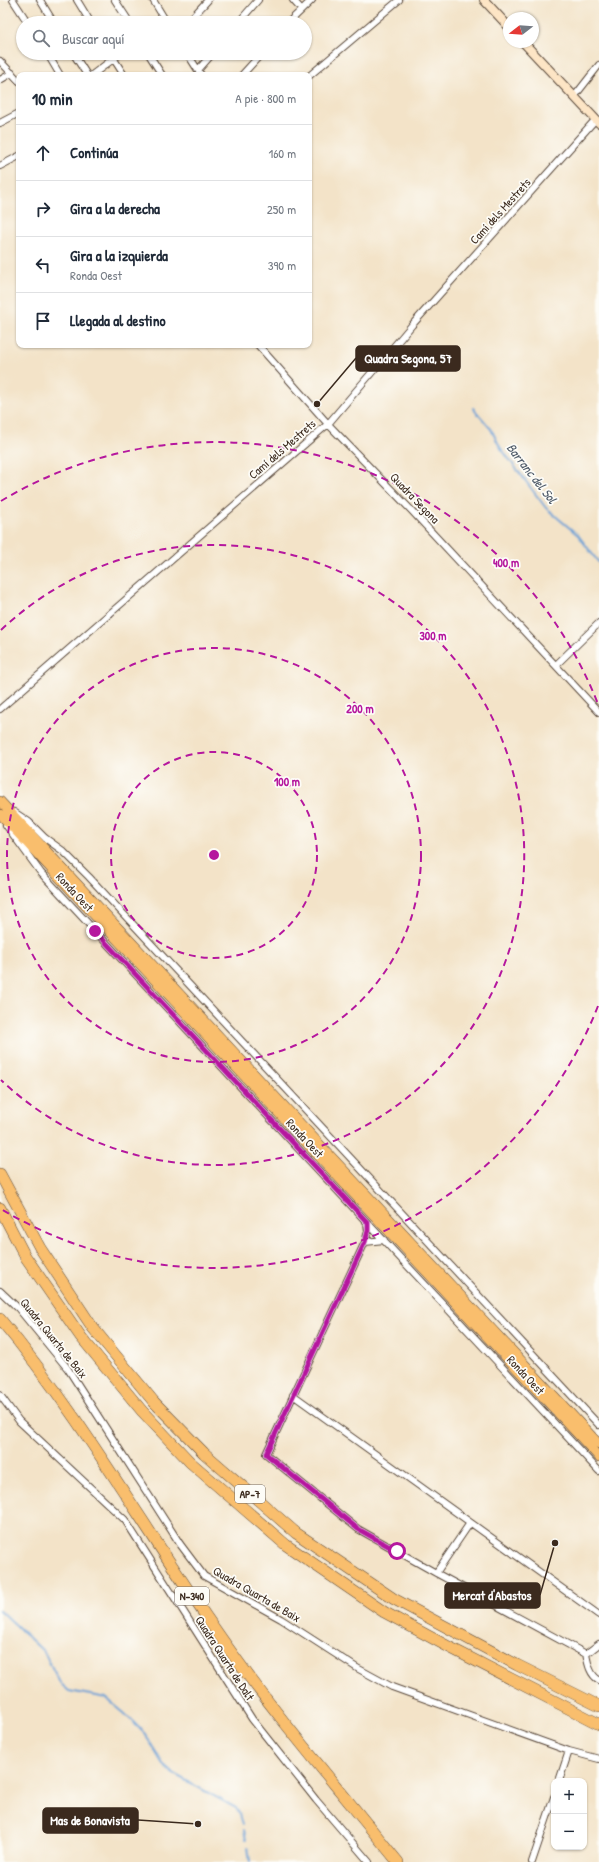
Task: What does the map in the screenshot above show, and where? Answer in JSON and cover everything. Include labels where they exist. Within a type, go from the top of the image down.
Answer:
[{"type":"highway","name":"AP-7","points":[[0,1174],[40,1248],[93,1328],[154,1402],[204,1453],[296,1533],[394,1599],[599,1706]]},
{"type":"highway","name":"AP-7","points":[[0,1208],[25,1256],[81,1337],[142,1411],[190,1462],[286,1545],[384,1612],[599,1724]]},
{"type":"highway","name":"N-340","points":[[0,1319],[61,1398],[212,1626],[281,1718],[398,1862]]},
{"type":"main road","name":"Ronda Oest","points":[[1,809],[599,1444]]},
{"type":"main road","name":"Ronda Oest","points":[[1,809],[599,1457]]},
{"type":"street","points":[[13,0],[23,16]]},
{"type":"street","points":[[40,0],[50,16]]},
{"type":"street","points":[[77,0],[87,16]]},
{"type":"street","points":[[115,0],[125,16]]},
{"type":"street","points":[[153,0],[161,16]]},
{"type":"street","points":[[193,16],[208,0]]},
{"type":"street","points":[[244,16],[258,0]]},
{"type":"street","points":[[293,0],[301,9]]},
{"type":"street","points":[[294,16],[312,0]]},
{"type":"street","points":[[312,73],[399,0]]},
{"type":"street","points":[[484,0],[503,21]]},
{"type":"street","points":[[529,48],[597,121]]},
{"type":"street","points":[[51,60],[58,72]]},
{"type":"street","points":[[77,60],[85,72]]},
{"type":"street","points":[[95,72],[108,60]]},
{"type":"street","points":[[115,60],[122,72]]},
{"type":"street","points":[[152,60],[160,72]]},
{"type":"street","points":[[191,60],[198,72]]},
{"type":"street","points":[[200,72],[208,60]]},
{"type":"street","points":[[245,72],[256,60]]},
{"type":"street","points":[[0,61],[16,78]]},
{"type":"street","points":[[574,97],[599,65]]},
{"type":"street","points":[[0,80],[12,73]]},
{"type":"street","points":[[0,123],[16,115]]},
{"type":"street","name":"Camí dels Mestrets","points":[[0,709],[328,424],[412,325],[597,121]]},
{"type":"street","points":[[0,166],[16,158]]},
{"type":"street","name":"Quadra Segona","points":[[261,348],[328,424],[416,515],[599,712]]},
{"type":"street","points":[[556,665],[599,623]]},
{"type":"street","name":"Ronda Oest","points":[[1,809],[14,837],[42,873],[599,1471]]},
{"type":"street","name":"Ronda Oest","points":[[1,809],[29,822],[45,838],[63,851],[599,1426]]},
{"type":"street","points":[[368,1223],[368,1231],[365,1242],[266,1454],[358,1529],[586,1654],[589,1667],[595,1678],[599,1680]]},
{"type":"street","points":[[365,1242],[384,1240]]},
{"type":"street","name":"Quadra Quarta de Baix","points":[[0,1291],[18,1308],[68,1369],[180,1544],[204,1576],[281,1619],[357,1668],[392,1687],[569,1751],[599,1759]]},
{"type":"street","name":"Quadra Quarta de Dalt","points":[[0,1395],[19,1421],[125,1520],[252,1719],[316,1800],[369,1862]]},
{"type":"street","points":[[293,1395],[599,1615]]},
{"type":"street","points":[[436,1573],[470,1523]]},
{"type":"street","points":[[586,1654],[599,1644]]},
{"type":"street","points":[[560,1778],[569,1751]]},
{"type":"street","points":[[532,1862],[551,1806]]},
{"type":"waterway","name":"Barranc del Sol","points":[[473,408],[491,429],[500,447],[546,508],[578,535],[599,563]]},
{"type":"waterway","points":[[0,1610],[44,1652],[60,1683],[69,1691],[106,1698],[145,1734],[164,1766],[172,1773],[236,1808],[243,1824]]},
{"type":"waterway","points":[[244,1830],[246,1839]]},
{"type":"waterway","points":[[248,1847],[250,1862]]},
{"type":"place","name":"Quadra Segona, 57","points":[[317,404]]},
{"type":"place","name":"Mercat d'Abastos","points":[[555,1543]]},
{"type":"place","name":"Mas de Bonavista","points":[[198,1824]]},
{"type":"route","points":[[95,931],[368,1223],[368,1231],[365,1242],[266,1454],[358,1529],[397,1551]]}]
